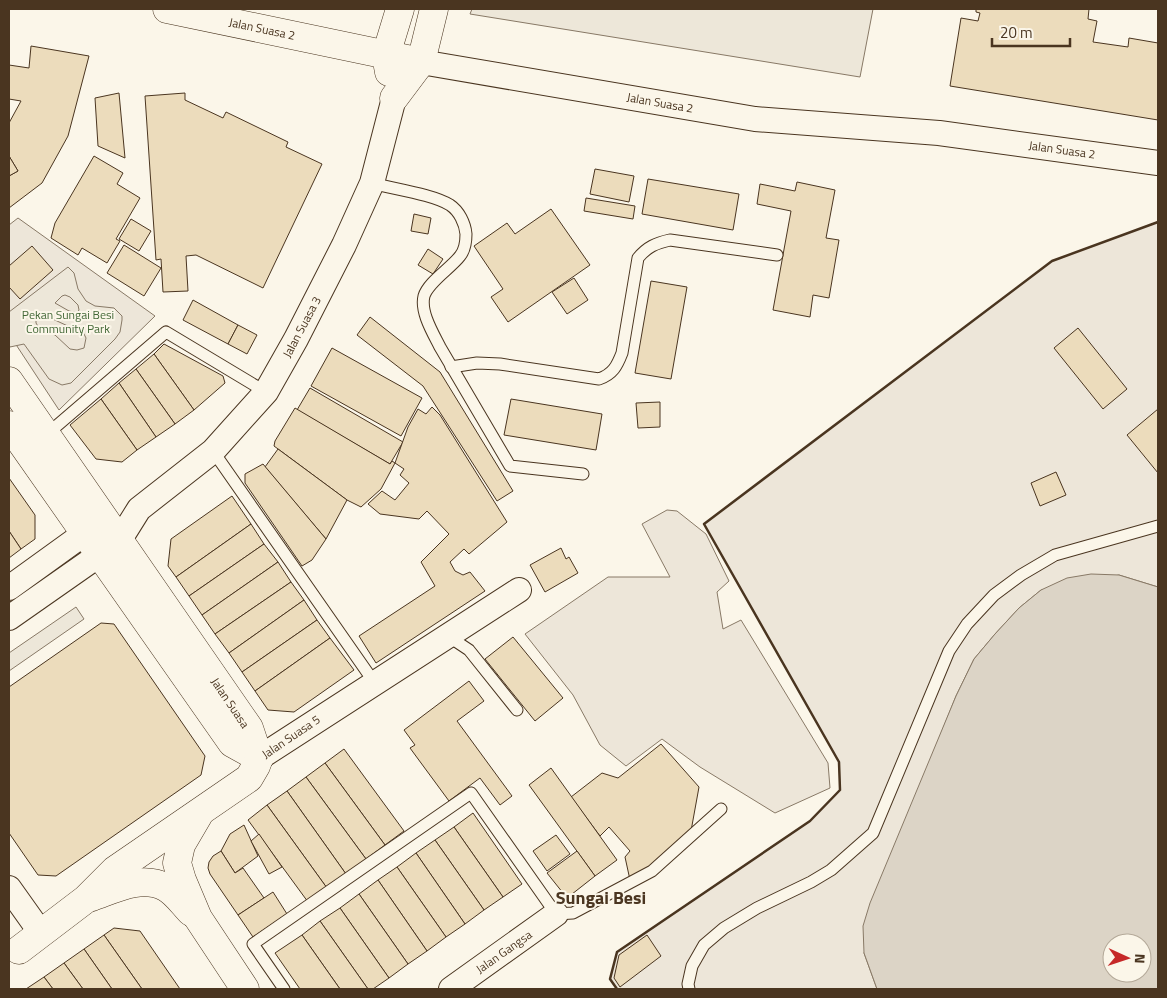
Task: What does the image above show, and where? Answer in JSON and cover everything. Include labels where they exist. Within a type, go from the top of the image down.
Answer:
[{"type":"street","name":"Jalan Suasa 2","points":[[167,9],[421,62],[754,119],[938,133],[1158,163]]},
{"type":"street","name":"Jalan Suasa 3","points":[[394,98],[386,55],[400,9]]},
{"type":"street","name":"Jalan Suasa 3","points":[[9,618],[102,537],[213,451],[266,392],[296,339],[344,245],[372,184],[394,98],[421,62],[434,9]]},
{"type":"street","name":"Jalan Suasa","points":[[9,381],[22,426],[102,537],[249,728],[259,758]]},
{"type":"street","name":"Jalan Suasa 3","points":[[9,588],[102,537]]},
{"type":"street","name":"Jalan Suasa 5","points":[[12,948],[41,933],[86,899],[115,870],[249,778],[259,758],[519,590]]},
{"type":"street","points":[[200,812],[181,845],[177,863],[198,918],[245,989]]},
{"type":"street","points":[[86,899],[131,883],[150,882],[166,887],[198,918]]},
{"type":"street","points":[[9,888],[41,933]]},
{"type":"street","name":"Jalan Gangsa","points":[[451,989],[556,914]]},
{"type":"lane","points":[[372,184],[434,199],[450,205],[460,215],[466,228],[466,242],[462,254],[428,288],[424,297],[425,311],[430,327],[451,367],[510,466],[583,474]]},
{"type":"lane","points":[[451,367],[500,364],[599,379],[609,376],[617,366],[622,353],[638,258],[646,249],[657,243],[670,240],[777,255]]},
{"type":"lane","points":[[22,426],[166,332],[266,392]]},
{"type":"lane","points":[[213,451],[374,682]]},
{"type":"lane","points":[[689,989],[688,984],[692,966],[704,945],[724,928],[757,908],[831,870],[873,833],[949,651],[967,624],[994,595],[1021,575],[1055,555],[1158,526]]},
{"type":"lane","points":[[448,636],[469,650],[518,710]]},
{"type":"lane","points":[[284,989],[253,944],[471,793],[556,914],[573,913],[652,871],[721,809]]},
{"type":"green space","name":"Pekan Sungai Besi Community Park","points":[[18,218],[155,316],[59,410],[9,334],[9,225]]},
{"type":"green space","points":[[1158,222],[1158,587],[1119,575],[1041,590],[1019,608],[974,659],[956,696],[934,751],[864,953],[877,989],[617,989],[610,979],[617,952],[810,821],[840,790],[839,762],[704,524],[1052,261]]},
{"type":"green space","points":[[667,510],[677,511],[706,534],[729,581],[717,592],[723,629],[741,620],[828,763],[830,788],[775,813],[700,767],[662,739],[626,766],[600,745],[573,695],[525,634],[608,577],[670,577],[642,524]]},
{"type":"shaded area","points":[[472,9],[873,9],[860,77],[470,14]]},
{"type":"shaded area","points":[[68,267],[74,273],[78,289],[86,301],[95,306],[114,308],[122,316],[122,320],[120,332],[115,339],[71,383],[62,385],[49,379],[24,344],[10,347],[9,312]],"holes":[[[65,295],[78,305],[79,310],[77,313],[55,303]],[[44,315],[70,327],[81,328],[86,338],[84,348],[70,349],[55,335],[39,328],[36,320]]]},
{"type":"shaded area","points":[[1091,574],[1119,575],[1158,587],[1158,989],[877,989],[864,953],[863,926],[870,903],[956,696],[974,659],[1019,608],[1041,590],[1067,578]]},
{"type":"shaded area","points":[[76,607],[84,619],[9,671],[9,653]]},
{"type":"building","points":[[976,9],[1089,9],[1088,19],[1097,21],[1093,42],[1128,47],[1129,38],[1158,43],[1158,120],[950,86],[961,18],[978,21],[980,13],[976,12]]},
{"type":"building","points":[[31,46],[89,56],[68,136],[42,183],[9,208],[9,176],[18,171],[9,156],[9,123],[21,101],[9,99],[9,65],[29,68]]},
{"type":"building","points":[[119,93],[125,158],[98,146],[95,98]]},
{"type":"building","points":[[185,93],[185,100],[223,118],[226,112],[288,142],[286,147],[322,164],[263,288],[196,255],[186,256],[188,291],[163,292],[161,259],[156,260],[145,96]]},
{"type":"building","points":[[9,156],[18,171],[9,176]]},
{"type":"building","points":[[94,156],[123,173],[117,184],[140,198],[116,239],[120,241],[107,263],[82,248],[78,255],[51,238],[55,223]]},
{"type":"building","points":[[595,169],[634,176],[629,202],[590,194]]},
{"type":"building","points":[[648,179],[739,194],[733,230],[642,214]]},
{"type":"building","points":[[797,182],[835,190],[826,238],[839,240],[829,298],[813,295],[810,317],[773,310],[791,211],[757,204],[760,184],[795,191]]},
{"type":"building","points":[[586,198],[635,206],[633,219],[584,211]]},
{"type":"building","points":[[551,209],[590,265],[508,322],[491,297],[503,289],[474,246],[507,223],[515,234]]},
{"type":"building","points":[[414,214],[431,218],[428,234],[411,231]]},
{"type":"building","points":[[131,219],[151,231],[139,251],[119,239]]},
{"type":"building","points":[[124,245],[161,268],[144,296],[107,273]]},
{"type":"building","points":[[32,246],[53,270],[20,299],[9,287],[9,266]]},
{"type":"building","points":[[428,249],[443,259],[433,274],[418,265]]},
{"type":"building","points":[[574,278],[588,300],[567,314],[552,292]]},
{"type":"building","points":[[651,281],[687,287],[671,379],[635,373]]},
{"type":"building","points":[[193,300],[238,325],[228,344],[183,320]]},
{"type":"building","points":[[370,317],[440,372],[513,491],[497,501],[423,386],[357,335]]},
{"type":"building","points":[[238,325],[257,335],[247,354],[228,344]]},
{"type":"building","points":[[1078,328],[1127,389],[1103,409],[1054,348]]},
{"type":"building","points":[[164,344],[223,376],[225,383],[194,410],[154,354]]},
{"type":"building","points":[[332,348],[422,398],[401,436],[311,386]]},
{"type":"building","points":[[154,354],[194,410],[175,424],[136,369]]},
{"type":"building","points":[[136,369],[175,424],[156,437],[119,383]]},
{"type":"building","points":[[119,383],[156,437],[137,450],[101,399]]},
{"type":"building","points":[[310,388],[403,442],[390,464],[297,410]]},
{"type":"building","points":[[101,399],[137,450],[122,462],[96,459],[70,425]]},
{"type":"building","points":[[511,399],[602,414],[596,450],[504,435]]},
{"type":"building","points":[[660,402],[660,427],[638,428],[636,403]]},
{"type":"building","points":[[432,407],[440,415],[507,522],[469,554],[464,549],[450,562],[455,571],[463,575],[470,572],[485,591],[376,663],[359,636],[435,586],[421,562],[449,534],[427,511],[419,519],[380,514],[368,504],[382,491],[395,500],[409,483],[400,475],[404,469],[395,463],[408,427],[418,409],[426,414]]},
{"type":"building","points":[[295,408],[390,464],[392,461],[395,463],[381,489],[361,507],[347,500],[274,446],[275,441]]},
{"type":"building","points":[[1158,409],[1158,473],[1127,435]]},
{"type":"building","points":[[278,449],[347,500],[326,539],[265,467]]},
{"type":"building","points":[[263,464],[326,539],[312,560],[302,566],[245,483],[245,474]]},
{"type":"building","points":[[1056,472],[1066,495],[1040,506],[1031,483]]},
{"type":"building","points":[[9,478],[35,515],[35,539],[21,549],[9,531]]},
{"type":"building","points":[[232,496],[251,524],[176,577],[168,566],[171,539]]},
{"type":"building","points":[[251,524],[264,544],[189,596],[176,577]]},
{"type":"building","points":[[9,531],[21,549],[9,558]]},
{"type":"building","points":[[264,544],[278,562],[202,615],[189,596]]},
{"type":"building","points":[[561,548],[566,559],[569,557],[578,573],[545,592],[530,565]]},
{"type":"building","points":[[278,562],[291,582],[215,634],[202,615]]},
{"type":"building","points":[[291,582],[304,600],[229,653],[215,634]]},
{"type":"building","points":[[304,600],[317,620],[242,672],[229,653]]},
{"type":"building","points":[[317,620],[330,638],[255,691],[242,672]]},
{"type":"building","points":[[101,623],[114,624],[205,756],[201,775],[56,876],[38,875],[9,833],[9,687]]},
{"type":"building","points":[[513,637],[563,698],[535,721],[485,659]]},
{"type":"building","points":[[330,638],[354,670],[294,712],[268,710],[255,691]]},
{"type":"building","points":[[469,681],[484,701],[457,721],[512,796],[500,805],[480,778],[449,801],[410,748],[415,745],[404,730]]},
{"type":"building","points":[[661,744],[699,787],[691,831],[651,868],[630,880],[625,857],[630,851],[609,827],[600,836],[571,797],[602,773],[618,778]]},
{"type":"building","points":[[344,749],[404,831],[385,845],[325,763]]},
{"type":"building","points":[[325,763],[385,845],[366,859],[306,777]]},
{"type":"building","points":[[551,768],[617,860],[595,876],[529,785]]},
{"type":"building","points":[[306,777],[366,859],[346,874],[287,791]]},
{"type":"building","points":[[287,791],[346,874],[327,888],[267,805]]},
{"type":"building","points":[[267,805],[327,888],[308,902],[248,820]]},
{"type":"building","points":[[473,813],[522,884],[503,897],[454,827]]},
{"type":"building","points":[[244,825],[258,856],[235,873],[221,851],[230,834]]},
{"type":"building","points":[[454,827],[503,897],[484,910],[435,840]]},
{"type":"building","points":[[259,834],[282,867],[269,874],[251,841]]},
{"type":"building","points":[[556,835],[570,854],[547,871],[533,851]]},
{"type":"building","points":[[435,840],[484,910],[465,924],[416,853]]},
{"type":"building","points":[[221,851],[235,873],[243,868],[264,898],[238,915],[210,874],[208,868],[213,856]]},
{"type":"building","points":[[577,851],[595,876],[567,898],[547,873]]},
{"type":"building","points":[[416,853],[465,924],[446,937],[397,867]]},
{"type":"building","points":[[397,867],[446,937],[427,951],[378,880]]},
{"type":"building","points":[[378,880],[427,951],[408,964],[359,894]]},
{"type":"building","points":[[273,892],[287,914],[253,937],[238,915]]},
{"type":"building","points":[[359,894],[408,964],[389,978],[340,908]]},
{"type":"building","points":[[340,908],[389,978],[373,989],[368,989],[320,921]]},
{"type":"building","points":[[320,921],[368,989],[340,989],[302,935]]},
{"type":"building","points":[[114,928],[140,931],[180,989],[142,989],[104,935]]},
{"type":"building","points":[[104,935],[142,989],[112,989],[84,949]]},
{"type":"building","points":[[302,935],[340,989],[300,989],[275,953]]},
{"type":"building","points":[[647,935],[661,956],[620,987],[614,978],[619,955]]},
{"type":"building","points":[[84,949],[112,989],[83,989],[64,963]]},
{"type":"building","points":[[64,963],[83,989],[53,989],[44,977]]},
{"type":"building","points":[[44,977],[53,989],[26,989]]},
{"type":"wall","points":[[617,989],[610,979],[617,952],[810,821],[840,790],[839,762],[704,524],[1052,261],[1158,222]]},
{"type":"district","name":"Sungai Besi","points":[[601,898]]}]
